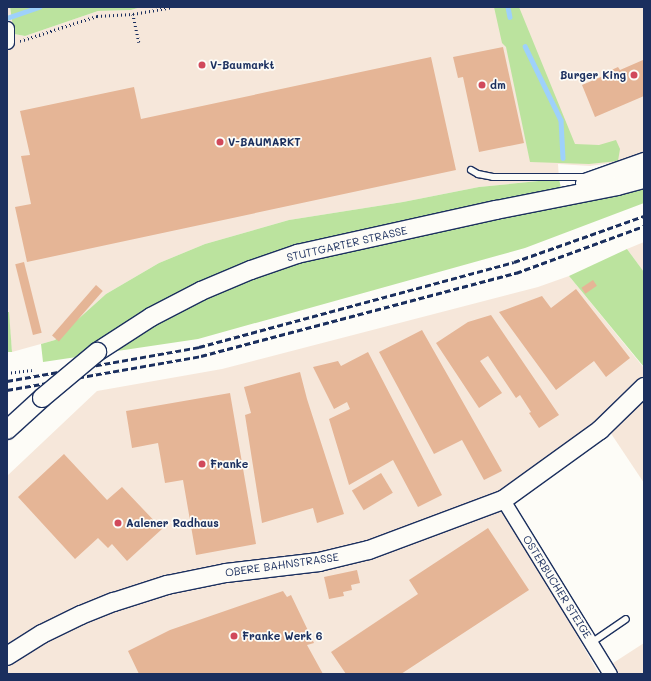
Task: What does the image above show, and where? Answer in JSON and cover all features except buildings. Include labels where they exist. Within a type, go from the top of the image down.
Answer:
[{"type":"main road","name":"STUTTGARTER STRASSE","points":[[496,210],[602,178],[644,162]]},
{"type":"main road","name":"STUTTGARTER STRASSE","points":[[7,430],[42,398],[97,352],[151,317],[200,291],[251,270],[297,254],[644,179]]},
{"type":"main road","name":"OBERE BAHNSTRASSE","points":[[7,656],[42,634],[81,615],[114,602],[167,585],[226,573],[318,562],[369,550],[503,500],[600,430],[644,387]]},
{"type":"street","name":"OSTERBUCHER STEIGE","points":[[503,500],[610,674]]},
{"type":"lane","points":[[471,170],[493,177],[551,175],[602,178]]},
{"type":"lane","points":[[591,643],[626,619]]},
{"type":"path","points":[[7,36],[25,41],[98,16],[133,14],[171,7]]},
{"type":"path","points":[[133,14],[139,42]]},
{"type":"path","points":[[7,373],[32,370]]},
{"type":"shaded area","points":[[7,7],[10,7],[14,34],[25,36],[98,11],[131,10],[141,7],[644,7],[644,154],[618,162],[590,166],[558,164],[559,179],[479,187],[403,202],[289,220],[205,244],[159,263],[106,294],[55,340],[12,352],[7,297]]},
{"type":"shaded area","points":[[644,242],[644,272],[627,249]]},
{"type":"shaded area","points":[[569,276],[644,368],[644,483],[604,423],[499,498],[599,674],[7,674],[7,476],[97,391],[222,369],[538,287]]},
{"type":"shaded area","points":[[644,643],[644,674],[616,674],[610,665]]},
{"type":"green space","points":[[10,7],[141,7],[131,10],[98,11],[25,36],[14,34]]},
{"type":"green space","points":[[494,7],[519,7],[575,144],[599,145],[616,140],[620,149],[618,161],[589,164],[530,162],[506,47],[502,43]]},
{"type":"green space","points":[[559,179],[565,206],[644,188],[644,203],[525,248],[198,339],[43,362],[41,344],[55,340],[106,294],[159,263],[205,244],[289,220],[403,202],[479,187]]},
{"type":"green space","points":[[627,249],[644,272],[644,367],[569,276]]},
{"type":"green space","points":[[7,312],[9,312],[12,352],[7,352]]},
{"type":"waterway","points":[[7,18],[39,7]]},
{"type":"waterway","points":[[508,7],[510,17]]},
{"type":"waterway","points":[[525,46],[561,120],[563,158]]},
{"type":"railway","points":[[7,381],[199,347],[514,262],[644,216]]},
{"type":"railway","points":[[7,390],[201,356],[516,273],[644,226]]},
{"type":"place","name":"V-Baumarkt","points":[[202,65]]},
{"type":"place","name":"Burger King","points":[[634,75]]},
{"type":"place","name":"dm","points":[[482,85]]},
{"type":"place","name":"V-BAUMARKT","points":[[220,142]]},
{"type":"place","name":"Franke","points":[[202,464]]},
{"type":"place","name":"Aalener Radhaus","points":[[118,523]]},
{"type":"place","name":"Franke Werk 6","points":[[234,636]]}]
